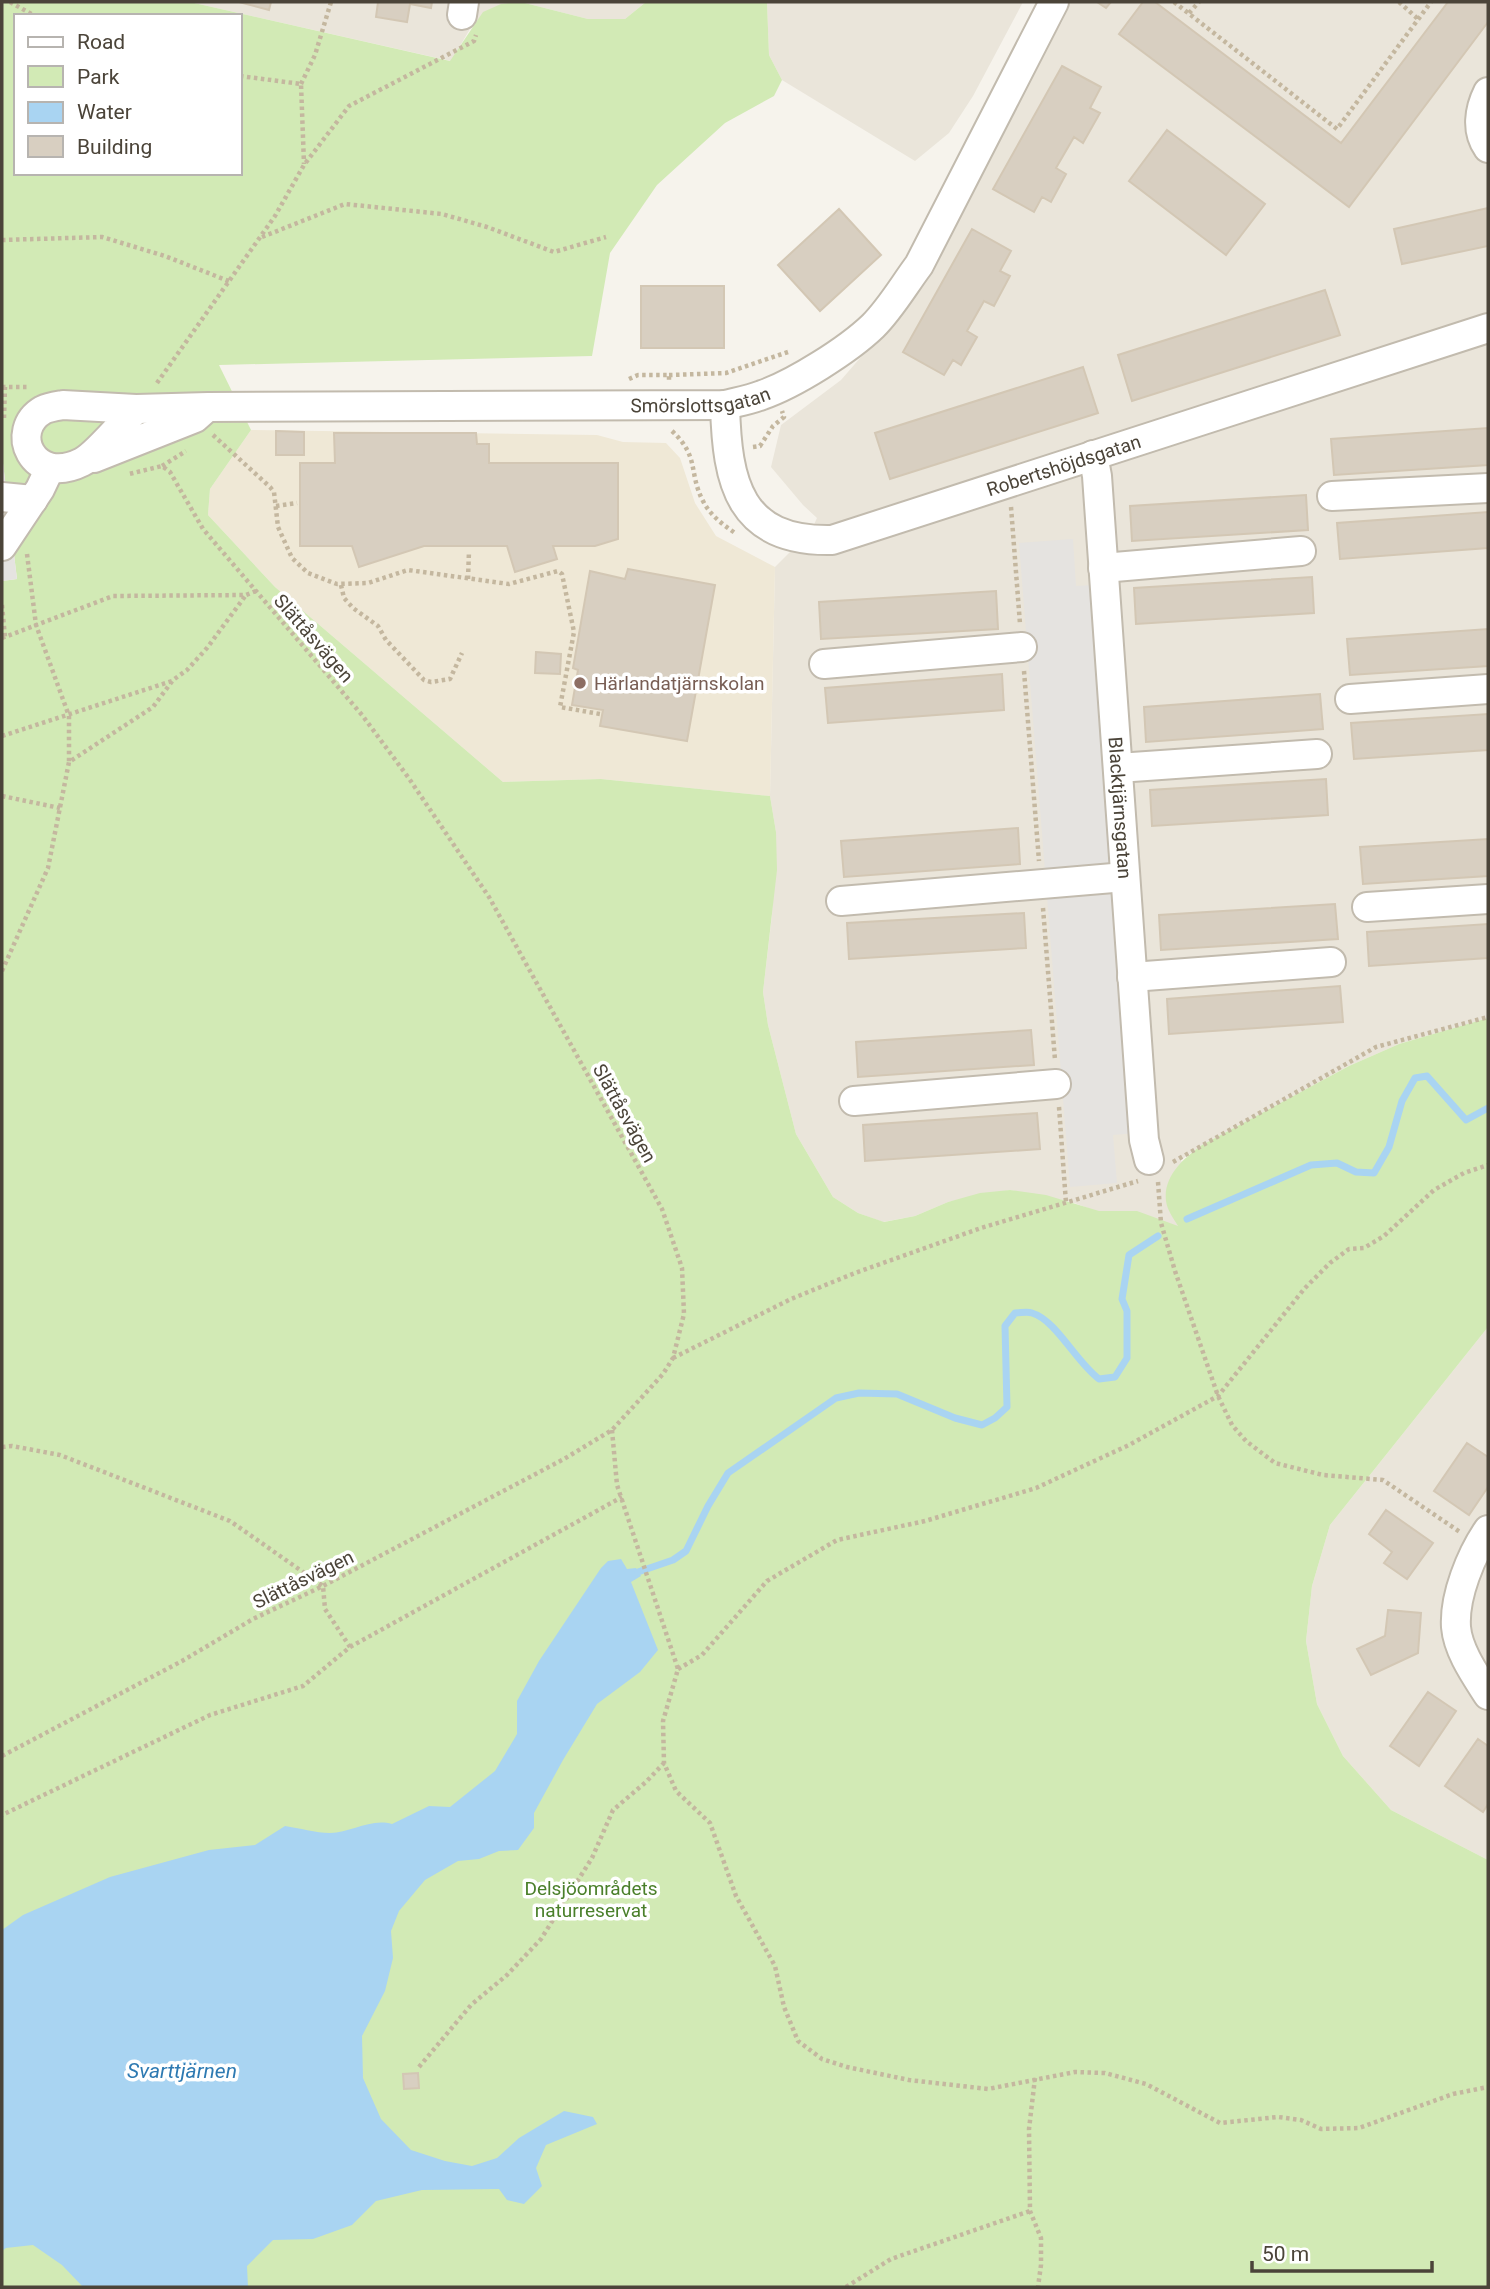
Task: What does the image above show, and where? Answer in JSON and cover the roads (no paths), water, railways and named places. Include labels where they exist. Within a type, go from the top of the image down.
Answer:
[{"type":"street","name":"Smörslottsgatan","points":[[50,468],[36,461],[28,448],[29,427],[40,412],[63,405],[201,412],[725,405],[763,395],[822,364],[873,326],[888,307],[919,265],[1054,2]]},
{"type":"street","points":[[1488,92],[1481,111],[1480,124],[1488,148]]},
{"type":"street","name":"Robertshöjdsgatan","points":[[725,405],[726,443],[730,466],[736,488],[745,505],[773,529],[793,538],[832,540],[1488,328]]},
{"type":"street","points":[[85,461],[136,409]]},
{"type":"street","points":[[14,547],[33,500],[50,468],[61,469],[85,461],[201,412]]},
{"type":"street","name":"Blacktjärnsgatan","points":[[1093,455],[1097,476],[1144,1140],[1155,1168]]},
{"type":"street","points":[[1332,496],[1488,488]]},
{"type":"street","points":[[2,497],[33,500]]},
{"type":"street","points":[[1103,568],[1301,551]]},
{"type":"street","points":[[824,664],[1022,647]]},
{"type":"street","points":[[1350,699],[1488,689]]},
{"type":"street","points":[[1118,768],[1317,754]]},
{"type":"street","points":[[841,901],[1125,877]]},
{"type":"street","points":[[1367,907],[1488,899]]},
{"type":"street","points":[[1132,977],[1331,962]]},
{"type":"street","points":[[854,1101],[1056,1084]]},
{"type":"street","points":[[1483,1537],[1467,1570],[1458,1605],[1456,1628],[1465,1654],[1488,1695]]},
{"type":"water","name":"Svarttjärnen","points":[[621,1559],[627,1569],[636,1568],[641,1576],[631,1582],[658,1650],[640,1672],[597,1704],[534,1813],[534,1828],[518,1850],[499,1851],[479,1859],[458,1861],[425,1880],[399,1911],[391,1931],[393,1958],[385,1991],[362,2036],[363,2078],[381,2119],[411,2150],[472,2166],[497,2158],[519,2138],[564,2111],[593,2117],[597,2124],[546,2145],[536,2168],[542,2186],[524,2204],[507,2200],[499,2189],[422,2190],[376,2201],[352,2225],[313,2239],[273,2240],[247,2266],[248,2287],[83,2287],[62,2265],[33,2245],[6,2248],[2,2251],[2,1930],[23,1915],[110,1877],[209,1850],[255,1845],[285,1826],[330,1833],[368,1824],[392,1824],[429,1806],[450,1807],[495,1771],[517,1734],[517,1701],[539,1661],[601,1568],[608,1561]]},
{"type":"waterway","points":[[1187,1219],[1311,1165],[1337,1163],[1356,1172],[1374,1173],[1389,1147],[1402,1101],[1415,1078],[1427,1076],[1466,1120],[1488,1108]]},
{"type":"waterway","points":[[638,1572],[673,1560],[686,1551],[728,1473],[836,1398],[859,1393],[897,1394],[955,1418],[982,1425],[995,1418],[1007,1407],[1005,1326],[1015,1313],[1030,1312],[1041,1317],[1058,1332],[1082,1363],[1099,1379],[1115,1377],[1127,1358],[1127,1311],[1122,1299],[1129,1255],[1158,1236]]},
{"type":"place","name":"Härlandatjärnskolan","points":[[580,683]]},
{"type":"park label","name":"Delsjöområdets naturreservat","points":[[591,1899]]}]
